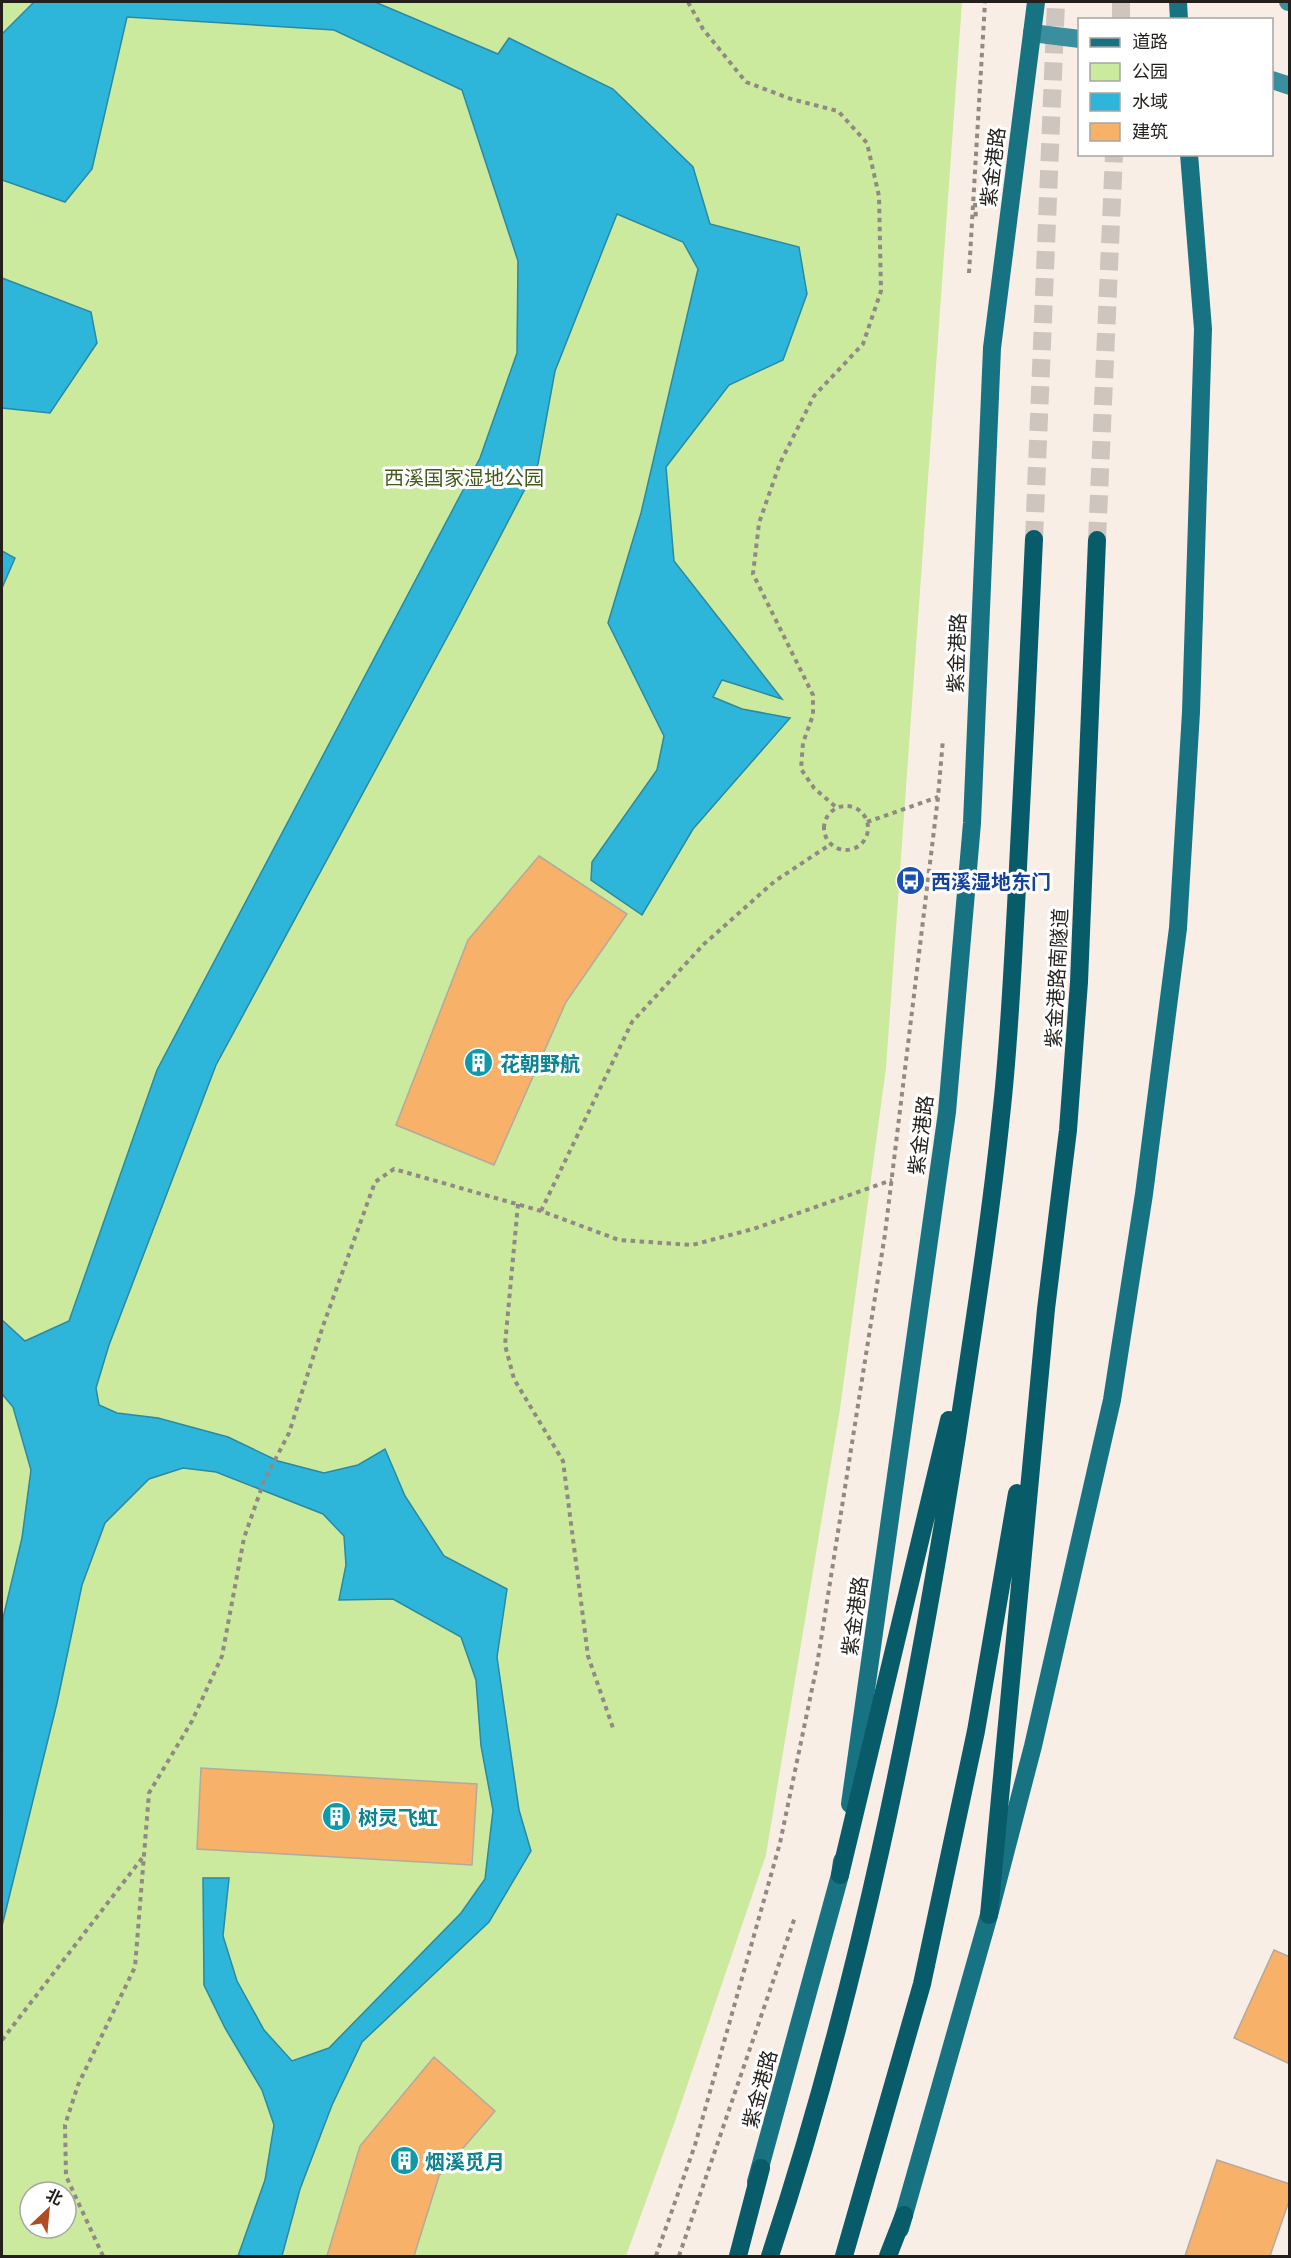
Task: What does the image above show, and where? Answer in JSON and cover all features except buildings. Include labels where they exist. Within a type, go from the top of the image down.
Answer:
[{"type":"highway","points":[[770,2256],[831,2054],[872,1888],[910,1713],[944,1522],[979,1293],[1003,1101],[1024,753],[1034,538]]},
{"type":"highway","name":"紫金港路南隧道","points":[[1046,1309],[1068,1130],[1079,982],[1097,540]]},
{"type":"highway","points":[[840,1875],[979,1293]]},
{"type":"highway","points":[[989,1914],[1046,1309]]},
{"type":"highway","points":[[844,2256],[922,1984],[971,1754],[1009,1546],[1046,1309]]},
{"type":"highway","points":[[738,2256],[761,2168]]},
{"type":"highway","points":[[891,2256],[904,2215]]},
{"type":"main road","name":"紫金港路","points":[[730,2256],[761,2168],[840,1875],[946,1112],[972,823],[992,348],[1036,2]]},
{"type":"main road","points":[[1178,2],[1179,18]]},
{"type":"main road","points":[[1032,33],[1078,39]]},
{"type":"main road","points":[[1273,80],[1290,86]]},
{"type":"main road","points":[[904,2215],[989,1914],[1033,1746],[1112,1400],[1144,1194],[1178,928],[1191,712],[1203,329],[1189,156]]},
{"type":"path","points":[[688,2],[703,29],[746,82],[791,99],[838,111],[867,143],[879,196],[882,291],[862,344],[814,396],[780,463],[759,523],[753,574],[813,694],[813,715],[803,743],[801,769],[814,788],[837,808]]},
{"type":"path","points":[[969,285],[986,2]]},
{"type":"path","points":[[973,190],[978,236]]},
{"type":"path","points":[[656,2256],[695,2145],[780,1843],[817,1665],[892,1180],[944,730]]},
{"type":"path","points":[[867,822],[938,797]]},
{"type":"path","points":[[851,807],[859,810],[867,822],[867,836],[858,848],[843,850],[826,839],[824,824],[831,812],[837,808],[851,807]]},
{"type":"path","points":[[541,1211],[632,1022],[704,944],[775,881],[831,844]]},
{"type":"path","points":[[103,2256],[66,2176],[65,2125],[78,2085],[135,1967],[149,1793],[192,1721],[222,1656],[244,1538],[264,1481],[289,1433],[323,1326],[375,1182],[394,1169],[541,1211],[619,1240],[692,1245],[753,1229],[892,1180]]},
{"type":"path","points":[[518,1204],[505,1345],[514,1379],[563,1461],[588,1656],[614,1731]]},
{"type":"path","points":[[2,2040],[143,1856]]},
{"type":"path","points":[[679,2256],[798,1907]]},
{"type":"green space","name":"西溪国家湿地公园","points":[[2,2],[962,2],[886,1068],[840,1409],[766,1855],[673,2127],[626,2256],[2,2256]]},
{"type":"water","points":[[34,2],[375,2],[498,54],[509,38],[613,89],[693,167],[710,224],[799,247],[807,294],[783,360],[729,385],[666,467],[674,561],[782,699],[722,680],[713,697],[742,709],[790,718],[693,829],[642,915],[591,880],[592,862],[657,770],[664,736],[608,623],[641,513],[698,269],[683,242],[617,214],[555,371],[538,464],[216,1065],[109,1345],[96,1388],[99,1405],[117,1413],[158,1418],[228,1437],[278,1461],[324,1473],[358,1465],[385,1449],[405,1496],[444,1556],[507,1589],[497,1657],[519,1810],[531,1851],[489,1922],[362,2042],[332,2105],[300,2189],[282,2256],[238,2256],[265,2180],[274,2125],[262,2090],[225,2028],[204,1985],[203,1878],[229,1878],[223,1936],[237,1981],[264,2030],[292,2061],[329,2048],[461,1913],[485,1879],[493,1810],[481,1746],[476,1680],[461,1637],[393,1599],[339,1600],[346,1565],[344,1536],[323,1514],[216,1472],[183,1468],[149,1479],[105,1523],[82,1585],[57,1703],[2,1926],[3,1618],[22,1538],[31,1470],[13,1407],[2,1394],[2,1320],[25,1341],[69,1321],[157,1070],[480,458],[517,353],[518,261],[462,90],[334,30],[127,17],[92,169],[65,202],[2,180],[2,34]]},
{"type":"water","points":[[2,278],[91,312],[97,343],[50,413],[2,408]]},
{"type":"water","points":[[2,551],[15,558],[2,588]]},
{"type":"tunnel","points":[[1034,539],[1056,2]]},
{"type":"tunnel","points":[[1121,2],[1121,18]]},
{"type":"tunnel","points":[[1097,540],[1114,156]]},
{"type":"place","name":"西溪湿地东门","points":[[910,881]]},
{"type":"place","name":"花朝野航","points":[[479,1063]]},
{"type":"place","name":"树灵飞虹","points":[[337,1817]]},
{"type":"place","name":"烟溪觅月","points":[[404,2161]]}]
